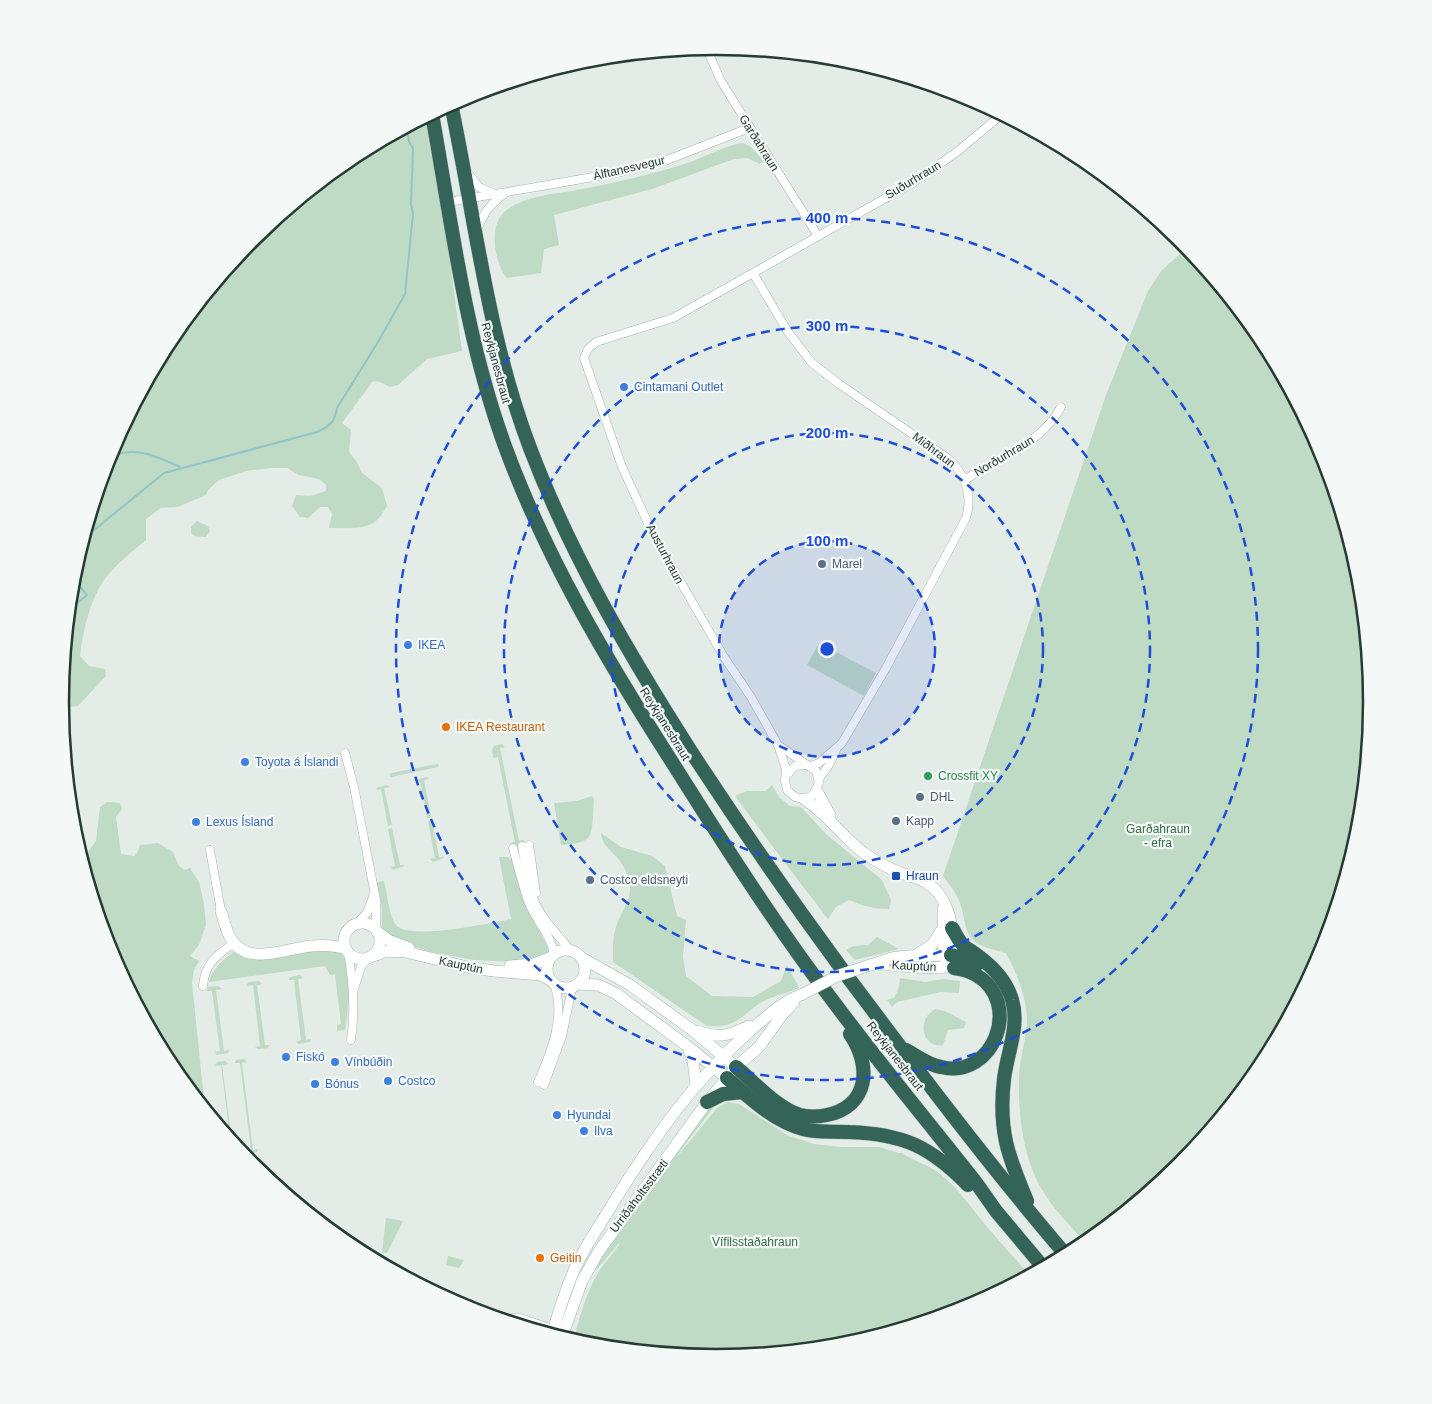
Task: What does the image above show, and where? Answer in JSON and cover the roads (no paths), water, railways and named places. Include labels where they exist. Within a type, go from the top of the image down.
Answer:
[{"type":"highway","name":"Reykjanesbraut","points":[[453,111],[499,350],[529,446],[551,500],[586,574],[634,660],[667,714],[789,898],[953,1117],[1061,1249]]},
{"type":"highway","name":"Reykjanesbraut","points":[[433,120],[465,299],[484,381],[506,449],[550,551],[587,623],[709,823],[786,936],[832,1000],[977,1184],[996,1211],[1039,1262]]},
{"type":"highway","points":[[948,927],[965,947],[997,973],[1007,987],[1015,1011],[1012,1043],[1004,1077],[1002,1099],[1003,1131],[1010,1160],[1035,1218]]},
{"type":"highway","points":[[736,1067],[782,1106],[803,1116],[820,1116],[844,1110],[861,1089],[865,1068],[859,1049],[797,959],[786,936]]},
{"type":"highway","points":[[899,1044],[930,1064],[941,1068],[950,1068],[972,1063],[990,1049],[996,1039],[1000,1026],[1000,1012],[997,1000],[988,984],[969,971],[948,961]]},
{"type":"highway","points":[[948,961],[989,966]]},
{"type":"highway","points":[[727,1078],[770,1114],[804,1130],[877,1133],[905,1140],[940,1160],[996,1211]]},
{"type":"highway","points":[[707,1102],[723,1094],[743,1092]]},
{"type":"street","name":"Garðahraun","points":[[710,55],[721,81],[749,128],[818,236]]},
{"type":"street","name":"Suðurhraun","points":[[818,236],[914,182],[943,163],[996,119]]},
{"type":"street","name":"Álftanesvegur","points":[[448,202],[621,172],[662,162],[749,128]]},
{"type":"street","points":[[464,167],[479,187],[495,194]]},
{"type":"street","name":"Álftanesvegur","points":[[476,230],[486,210],[506,193]]},
{"type":"street","points":[[753,274],[818,236]]},
{"type":"street","name":"Austurhraun","points":[[753,274],[673,318],[596,342],[588,349],[584,358],[585,366],[622,467],[653,534],[724,657],[751,698],[778,745],[784,759],[786,786],[790,794],[814,805],[865,853],[889,868],[927,883],[937,892],[944,902],[950,917],[948,927],[948,961]]},
{"type":"street","name":"Miðhraun","points":[[753,274],[788,332],[812,363],[839,384],[946,457],[960,470],[968,487],[968,507],[957,537],[886,668],[842,743],[818,763],[808,765]]},
{"type":"street","name":"Norðurhraun","points":[[965,480],[1038,435],[1052,422],[1061,407]]},
{"type":"street","name":"Austurhraun","points":[[778,745],[816,771],[820,779]]},
{"type":"street","name":"Miðhraun","points":[[820,779],[836,749]]},
{"type":"street","points":[[344,753],[354,787],[376,906],[376,931],[380,942],[379,947],[361,967],[353,994]]},
{"type":"street","points":[[786,776],[795,766],[808,765]]},
{"type":"street","points":[[804,799],[817,791],[820,779]]},
{"type":"street","name":"Austurhraun","points":[[817,791],[836,825]]},
{"type":"street","points":[[526,846],[529,883],[534,901],[547,922],[570,950],[590,964],[607,971],[630,985],[691,1028],[736,1067]]},
{"type":"street","points":[[513,848],[528,902],[551,942],[552,956],[547,969],[558,1001],[557,1024],[541,1084],[562,1036],[575,986],[582,980],[586,969],[582,958]]},
{"type":"street","points":[[210,850],[221,911],[228,934],[241,949],[255,955],[263,955],[310,946],[332,945],[347,951],[356,958],[370,957]]},
{"type":"street","points":[[351,1040],[354,1022],[353,994],[344,942],[345,935],[367,912],[374,894]]},
{"type":"street","name":"Kauptún","points":[[352,927],[369,924],[390,941],[441,956],[477,962],[519,966],[533,964],[564,950],[570,950]]},
{"type":"street","points":[[310,946],[352,927]]},
{"type":"street","points":[[912,955],[922,952],[932,945],[948,927]]},
{"type":"street","points":[[203,986],[206,968],[234,943]]},
{"type":"street","name":"Kauptún","points":[[370,957],[388,951],[406,952],[467,967],[541,975],[560,987],[598,985],[631,1004],[727,1078]]},
{"type":"street","name":"Kauptún","points":[[713,1066],[766,1016],[794,997],[837,976],[892,958],[912,955],[948,961]]},
{"type":"street","name":"Kauptún","points":[[871,965],[893,964],[920,968],[948,961]]},
{"type":"street","name":"Kauptún","points":[[736,1067],[760,1047],[782,1015],[803,994]]},
{"type":"street","points":[[691,1028],[707,1034],[722,1036],[739,1031],[766,1016]]},
{"type":"street","points":[[686,1045],[693,1060],[696,1085]]},
{"type":"street","name":"Urriðaholtsstræti","points":[[559,1329],[575,1268],[600,1224],[642,1159],[696,1085],[713,1066]]},
{"type":"street","name":"Urriðaholtsstræti","points":[[560,1330],[594,1257],[707,1102],[736,1067]]},
{"type":"waterway","points":[[92,532],[164,473],[317,432],[331,423],[337,408],[405,294],[413,214],[411,205],[413,148],[409,142],[408,134]]},
{"type":"waterway","points":[[118,454],[126,452],[143,453],[180,467]]},
{"type":"waterway","points":[[77,603],[87,595],[80,586]]},
{"type":"place","name":"Cintamani Outlet","points":[[624,387]]},
{"type":"place","name":"Marel","points":[[822,564]]},
{"type":"place","name":"IKEA","points":[[408,645]]},
{"type":"place","name":"IKEA Restaurant","points":[[446,727]]},
{"type":"place","name":"Toyota á Íslandi","points":[[245,762]]},
{"type":"place","name":"Crossfit XY","points":[[928,776]]},
{"type":"place","name":"DHL","points":[[920,797]]},
{"type":"place","name":"Kapp","points":[[896,821]]},
{"type":"place","name":"Lexus Ísland","points":[[196,822]]},
{"type":"place","name":"Hraun","points":[[896,876]]},
{"type":"place","name":"Costco eldsneyti","points":[[590,880]]},
{"type":"place","name":"Fiskó","points":[[286,1057]]},
{"type":"place","name":"Vínbúðin","points":[[335,1062]]},
{"type":"place","name":"Costco","points":[[388,1081]]},
{"type":"place","name":"Bónus","points":[[315,1084]]},
{"type":"place","name":"Hyundai","points":[[557,1115]]},
{"type":"place","name":"Ilva","points":[[584,1131]]},
{"type":"place","name":"Geitin","points":[[540,1258]]},
{"type":"park label","name":"Garðahraun - efra","points":[[1158,836]]},
{"type":"park label","name":"Vífilsstaðahraun","points":[[755,1242]]}]
